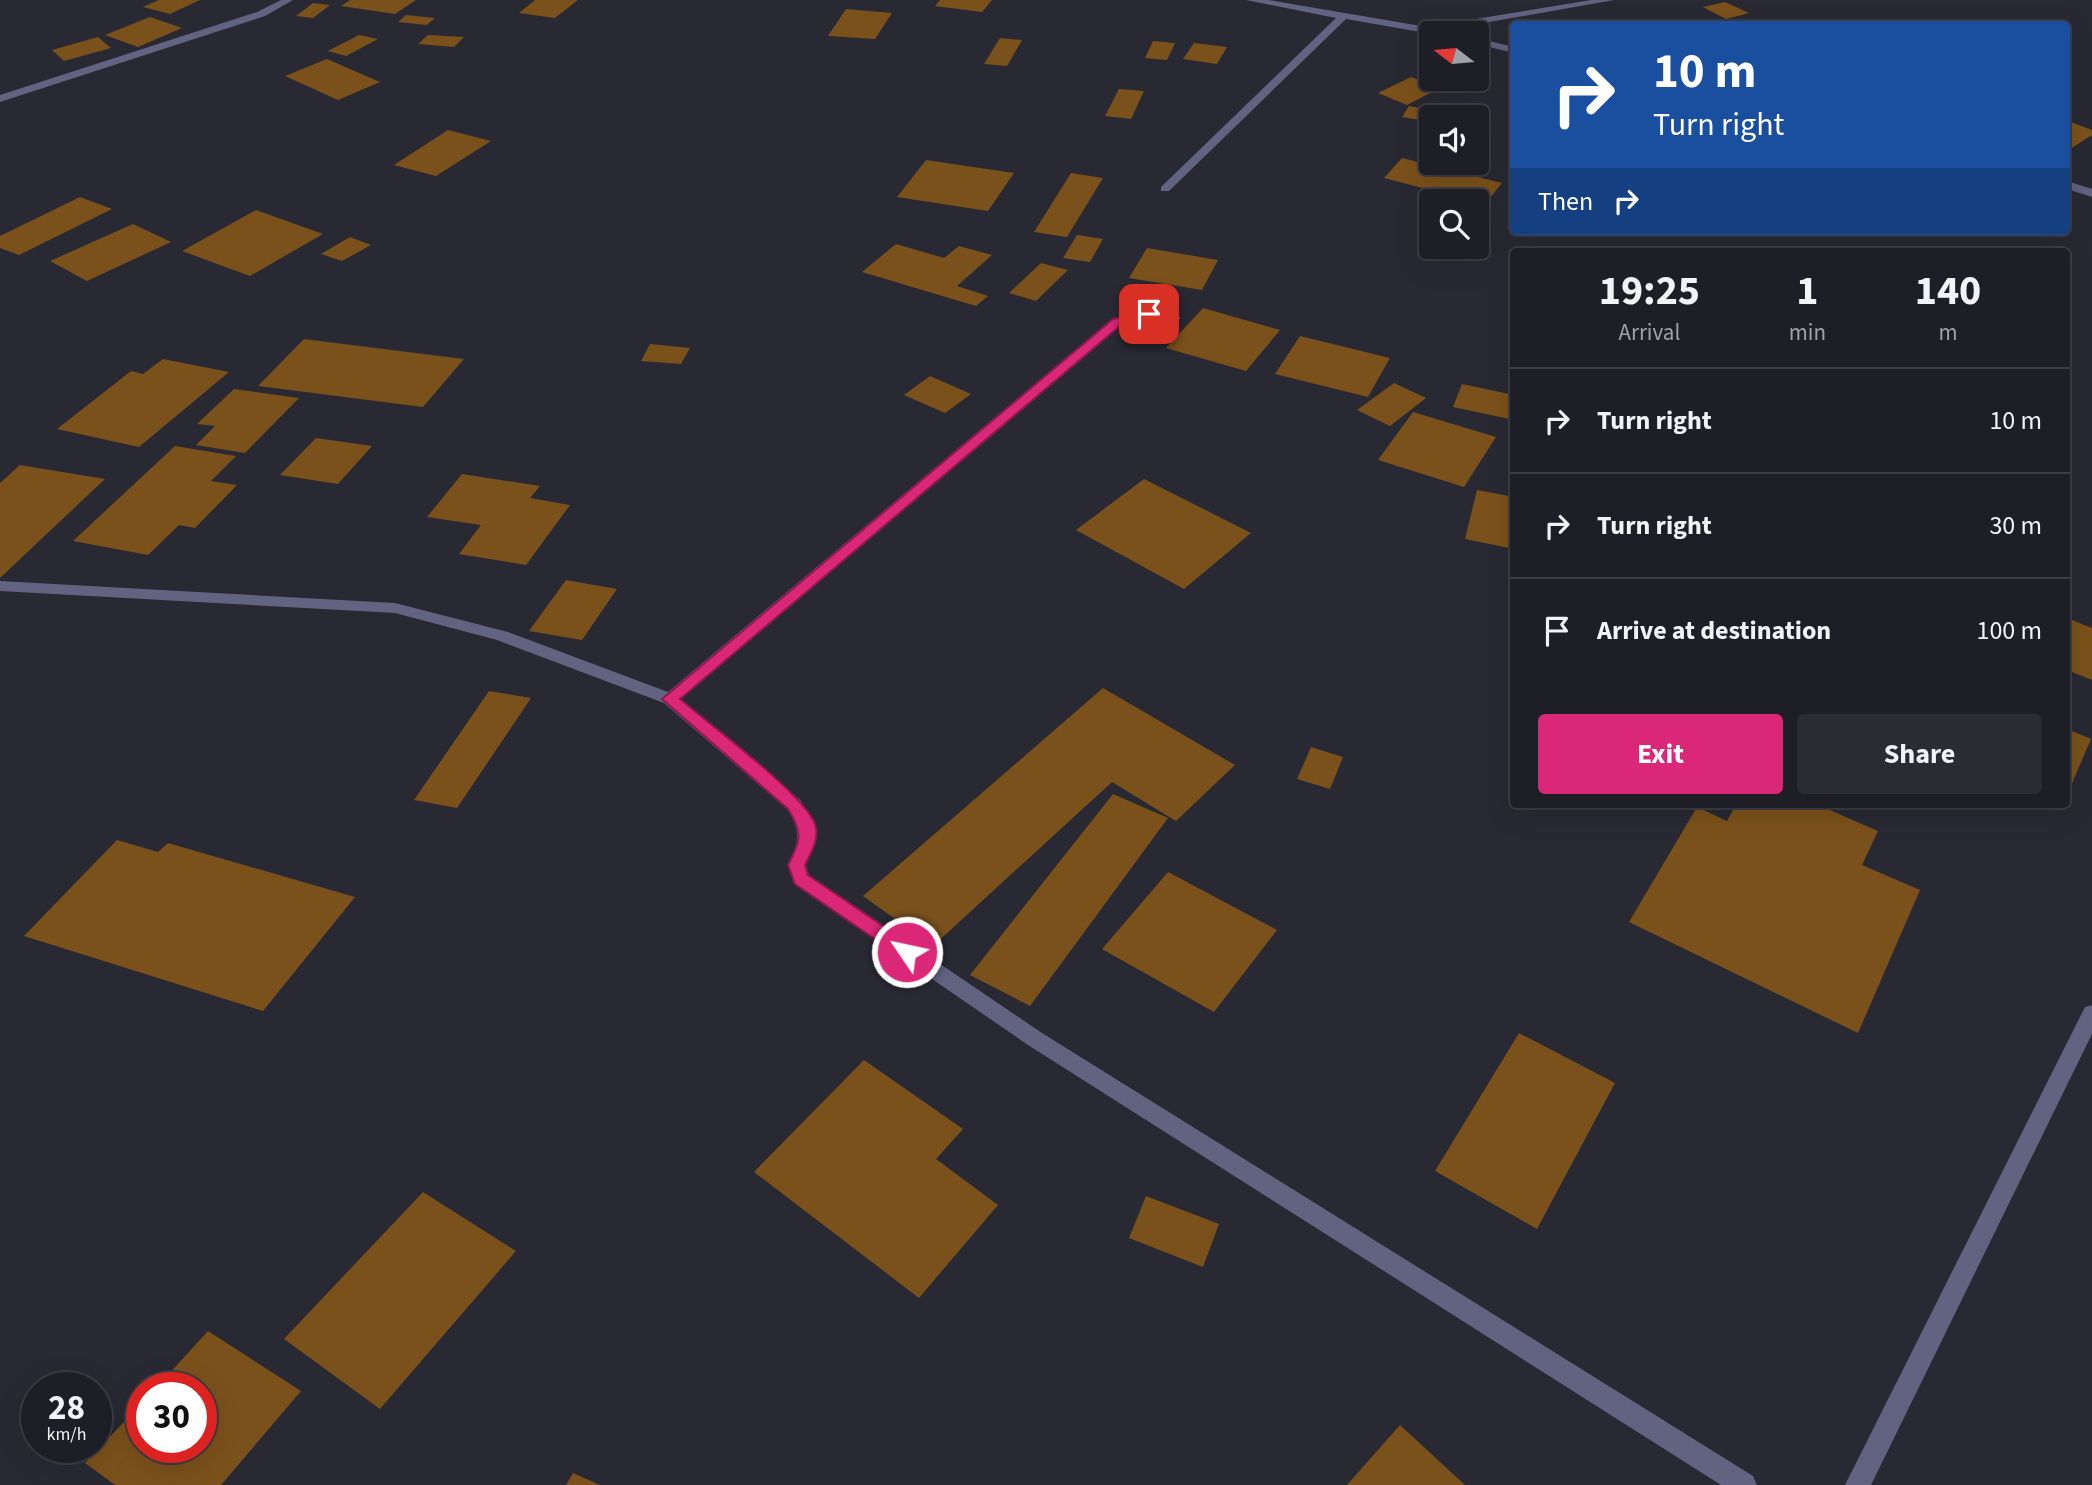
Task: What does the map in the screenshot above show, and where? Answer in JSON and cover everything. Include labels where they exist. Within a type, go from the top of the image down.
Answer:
[{"type":"street","points":[[0,99],[261,14],[288,0]]},
{"type":"street","points":[[1251,0],[1419,28]]},
{"type":"street","points":[[1482,21],[1609,0]]},
{"type":"street","points":[[1165,189],[1345,15]]},
{"type":"street","points":[[1489,44],[1510,49]]},
{"type":"street","points":[[2070,187],[2092,193]]},
{"type":"street","points":[[670,699],[1117,322],[1138,315],[1174,318]]},
{"type":"street","points":[[0,586],[395,608],[502,636],[670,699],[794,805],[808,826],[807,845],[797,865],[801,879],[1035,1039],[1744,1485]]},
{"type":"street","points":[[1858,1485],[2092,1013]]},
{"type":"building","points":[[159,0],[200,0],[170,14],[143,7]]},
{"type":"building","points":[[350,0],[416,0],[395,14],[341,6]]},
{"type":"building","points":[[535,0],[578,0],[555,18],[519,13]]},
{"type":"building","points":[[940,0],[992,0],[982,12],[935,6]]},
{"type":"building","points":[[1725,2],[1749,13],[1726,19],[1703,7]]},
{"type":"building","points":[[313,3],[330,5],[313,18],[296,16]]},
{"type":"building","points":[[846,9],[892,13],[875,39],[828,36]]},
{"type":"building","points":[[406,15],[435,18],[427,25],[398,22]]},
{"type":"building","points":[[150,17],[182,28],[138,47],[105,35]]},
{"type":"building","points":[[359,35],[378,39],[346,56],[328,51]]},
{"type":"building","points":[[428,35],[464,37],[454,47],[418,44]]},
{"type":"building","points":[[98,37],[111,48],[64,61],[52,50]]},
{"type":"building","points":[[1000,38],[1022,40],[1007,66],[984,64]]},
{"type":"building","points":[[1153,41],[1175,43],[1167,60],[1145,58]]},
{"type":"building","points":[[1194,43],[1227,47],[1217,64],[1183,59]]},
{"type":"building","points":[[327,59],[380,82],[338,100],[285,76]]},
{"type":"building","points":[[1411,77],[1419,80],[1419,91],[1434,91],[1407,105],[1378,93]]},
{"type":"building","points":[[1119,89],[1144,91],[1131,119],[1105,116]]},
{"type":"building","points":[[1409,106],[1419,108],[1419,120],[1402,117]]},
{"type":"building","points":[[2070,122],[2092,130],[2092,135],[2070,149]]},
{"type":"building","points":[[448,130],[491,141],[436,176],[394,165]]},
{"type":"building","points":[[1402,158],[1419,162],[1419,175],[1470,175],[1502,183],[1489,199],[1489,189],[1427,189],[1384,178]]},
{"type":"building","points":[[926,160],[1014,173],[988,211],[897,197]]},
{"type":"building","points":[[1071,173],[1103,178],[1067,237],[1034,232]]},
{"type":"building","points":[[80,197],[112,209],[19,255],[0,248],[0,236]]},
{"type":"building","points":[[256,210],[323,234],[250,276],[182,251]]},
{"type":"building","points":[[133,224],[171,242],[87,281],[50,261]]},
{"type":"building","points":[[1077,235],[1103,239],[1090,262],[1063,258]]},
{"type":"building","points":[[350,237],[371,245],[342,261],[321,254]]},
{"type":"building","points":[[896,244],[944,258],[959,246],[992,255],[957,286],[988,296],[976,306],[862,272]]},
{"type":"building","points":[[1147,248],[1218,260],[1202,290],[1129,278]]},
{"type":"building","points":[[1041,263],[1068,270],[1036,301],[1009,293]]},
{"type":"building","points":[[1203,308],[1280,330],[1246,371],[1166,348]]},
{"type":"building","points":[[1300,336],[1390,358],[1368,397],[1275,374]]},
{"type":"building","points":[[304,339],[464,359],[423,407],[258,386]]},
{"type":"building","points":[[650,344],[690,348],[681,364],[641,361]]},
{"type":"building","points":[[163,359],[229,372],[139,447],[57,429],[131,371],[143,374]]},
{"type":"building","points":[[930,376],[971,394],[945,413],[904,395]]},
{"type":"building","points":[[1394,383],[1426,398],[1390,426],[1357,410]]},
{"type":"building","points":[[1462,384],[1510,394],[1510,419],[1453,407]]},
{"type":"building","points":[[234,389],[299,398],[245,453],[196,445],[215,426],[197,424]]},
{"type":"building","points":[[1413,412],[1496,437],[1464,487],[1378,460]]},
{"type":"building","points":[[316,438],[372,446],[338,484],[280,475]]},
{"type":"building","points":[[175,446],[236,456],[211,481],[237,485],[195,528],[179,525],[148,555],[73,541]]},
{"type":"building","points":[[20,465],[105,479],[0,578],[0,483]]},
{"type":"building","points":[[462,474],[540,486],[530,498],[570,505],[526,565],[459,554],[481,525],[427,517]]},
{"type":"building","points":[[1144,479],[1251,533],[1184,589],[1076,530]]},
{"type":"building","points":[[1477,490],[1510,496],[1510,548],[1465,539]]},
{"type":"building","points":[[566,580],[617,589],[582,640],[529,631]]},
{"type":"building","points":[[2070,619],[2092,628],[2092,680],[2070,671]]},
{"type":"building","points":[[1103,688],[1235,765],[1176,821],[1112,782],[933,946],[863,896]]},
{"type":"building","points":[[489,691],[531,698],[457,808],[414,800]]},
{"type":"building","points":[[2070,730],[2091,739],[2070,788]]},
{"type":"building","points":[[1311,747],[1343,757],[1330,789],[1297,779]]},
{"type":"building","points":[[1113,794],[1168,818],[1030,1006],[970,975]]},
{"type":"building","points":[[1696,808],[1727,821],[1734,808],[1825,808],[1878,831],[1862,865],[1920,890],[1858,1033],[1629,922]]},
{"type":"building","points":[[117,840],[158,852],[168,843],[355,897],[263,1011],[24,936]]},
{"type":"building","points":[[1168,872],[1277,930],[1214,1012],[1102,949]]},
{"type":"building","points":[[1519,1033],[1615,1083],[1537,1229],[1435,1171]]},
{"type":"building","points":[[864,1060],[963,1129],[936,1159],[998,1205],[919,1298],[754,1172]]},
{"type":"building","points":[[423,1192],[516,1251],[380,1409],[284,1339]]},
{"type":"building","points":[[1146,1196],[1219,1224],[1203,1267],[1129,1238]]},
{"type":"building","points":[[208,1331],[301,1391],[221,1485],[115,1485],[85,1463],[112,1463],[112,1435],[126,1420],[126,1463],[217,1463],[217,1372],[171,1372]]},
{"type":"building","points":[[1400,1425],[1465,1485],[1347,1485]]},
{"type":"building","points":[[573,1473],[600,1485],[566,1485]]},
{"type":"route","points":[[907,952],[798,876],[796,870],[807,845],[808,826],[794,805],[670,699],[1117,322],[1149,314]]}]
